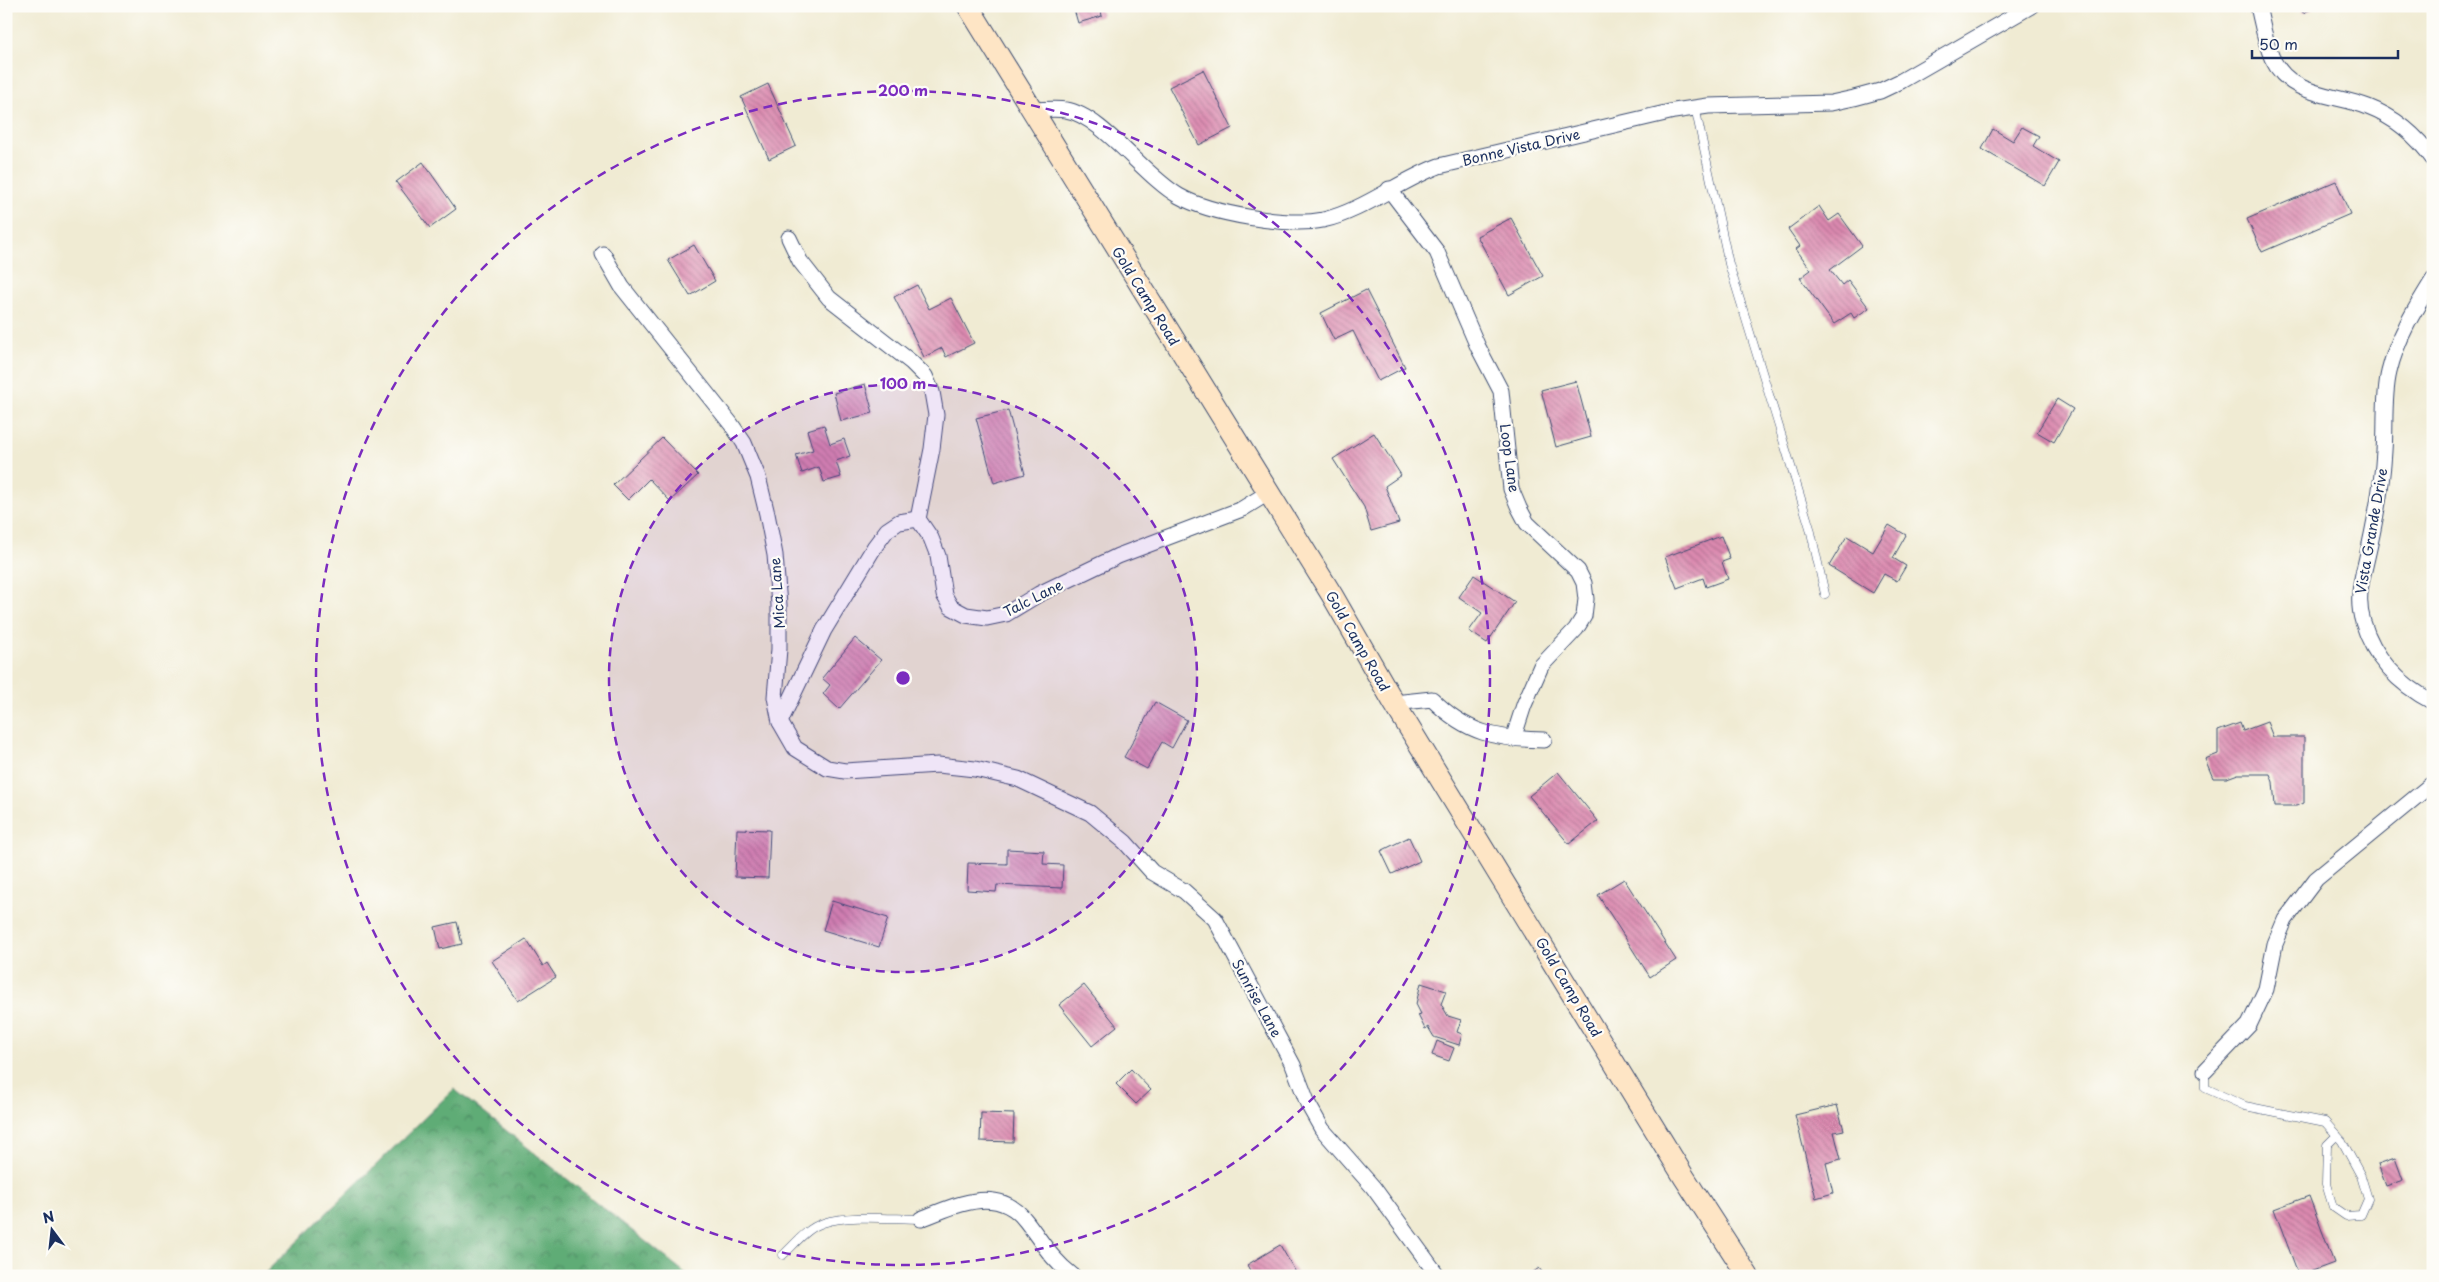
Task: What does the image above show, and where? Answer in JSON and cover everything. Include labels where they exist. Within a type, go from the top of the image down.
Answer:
[{"type":"street","name":"Gold Camp Road","points":[[968,6],[1332,595],[1394,703],[1684,1177],[1748,1276]]},
{"type":"street","name":"Bonne Vista Drive","points":[[1032,110],[1066,110],[1080,114],[1107,135],[1146,171],[1179,196],[1198,204],[1282,223],[1324,220],[1362,204],[1414,175],[1439,166],[1696,107],[1830,103],[1880,91],[2031,6]]},
{"type":"street","points":[[2258,6],[2273,60],[2293,83],[2308,92],[2368,107],[2388,117],[2410,132],[2433,159]]},
{"type":"street","name":"Loop Lane","points":[[1389,189],[1437,252],[1478,347],[1501,391],[1511,489],[1519,508],[1527,523],[1578,571],[1584,583],[1586,599],[1584,616],[1576,629],[1541,666],[1524,705],[1513,739]]},
{"type":"street","points":[[780,722],[824,630],[875,546],[887,530],[900,522],[918,519],[932,449],[936,414],[932,392],[925,376],[911,362],[829,298],[800,261],[789,238]]},
{"type":"street","name":"Mica Lane","points":[[603,254],[622,287],[731,424],[744,443],[758,478],[775,555],[780,634],[775,697],[780,722],[795,748],[827,768],[845,771],[869,771],[905,766],[938,765],[975,769],[1018,779]]},
{"type":"street","name":"Vista Grande Drive","points":[[2433,280],[2404,329],[2388,373],[2382,477],[2375,520],[2360,585],[2359,604],[2369,640],[2378,657],[2411,691],[2433,702]]},
{"type":"street","name":"Talc Lane","points":[[918,519],[931,538],[938,556],[944,595],[951,607],[966,616],[987,618],[1006,614],[1039,594],[1118,556],[1227,515],[1268,493]]},
{"type":"street","points":[[1394,703],[1432,699],[1448,715],[1465,726],[1482,733],[1513,739],[1544,740]]},
{"type":"street","name":"Sunrise Lane","points":[[1018,779],[1090,813],[1124,842],[1152,872],[1184,891],[1215,919],[1293,1065],[1308,1104],[1322,1129],[1373,1187],[1438,1276]]},
{"type":"street","points":[[2205,1071],[2249,1024],[2266,989],[2275,944],[2285,920],[2300,896],[2316,878],[2433,783]]},
{"type":"street","points":[[921,1219],[949,1208],[980,1200],[998,1200],[1013,1206],[1059,1265],[1073,1276]]},
{"type":"lane","points":[[1696,107],[1729,264],[1810,528],[1825,594]]},
{"type":"lane","points":[[2205,1071],[2204,1088],[2245,1106],[2325,1122],[2337,1135],[2342,1141],[2363,1183],[2368,1199],[2361,1215],[2346,1216],[2333,1207],[2326,1184],[2327,1146],[2337,1135]]},
{"type":"lane","points":[[783,1255],[808,1231],[822,1223],[856,1218],[921,1219]]},
{"type":"green space","points":[[454,1089],[689,1276],[262,1276]]},
{"type":"building","points":[[1073,6],[1100,6],[1102,16],[1078,23]]},
{"type":"building","points":[[2300,6],[2317,6],[2303,13]]},
{"type":"building","points":[[1203,70],[1232,128],[1199,145],[1169,87]]},
{"type":"building","points":[[768,84],[796,146],[769,159],[741,97]]},
{"type":"building","points":[[2022,127],[2039,136],[2033,146],[2059,162],[2045,186],[1982,149],[1993,129],[2013,141]]},
{"type":"building","points":[[423,162],[456,209],[430,228],[396,182]]},
{"type":"building","points":[[2336,181],[2350,214],[2262,252],[2247,219]]},
{"type":"building","points":[[1819,206],[1829,221],[1839,214],[1862,246],[1830,270],[1842,285],[1848,280],[1869,308],[1854,318],[1851,313],[1834,324],[1800,278],[1811,270],[1796,249],[1800,246],[1788,229]]},
{"type":"building","points":[[1511,218],[1543,276],[1509,295],[1477,236]]},
{"type":"building","points":[[694,245],[715,281],[690,296],[668,260]]},
{"type":"building","points":[[917,285],[929,309],[951,298],[974,343],[946,357],[942,348],[924,357],[894,297]]},
{"type":"building","points":[[1366,290],[1405,367],[1378,381],[1353,331],[1334,340],[1321,313]]},
{"type":"building","points":[[1576,381],[1591,437],[1556,447],[1541,390]]},
{"type":"building","points":[[865,384],[873,413],[841,421],[834,393]]},
{"type":"building","points":[[2057,399],[2073,409],[2054,442],[2037,432]]},
{"type":"building","points":[[1008,410],[1025,474],[994,483],[976,418]]},
{"type":"building","points":[[824,425],[830,444],[844,439],[850,456],[836,461],[841,477],[824,482],[819,467],[802,473],[796,455],[813,450],[807,430]]},
{"type":"building","points":[[1374,433],[1401,475],[1385,486],[1399,523],[1371,531],[1364,507],[1333,459]]},
{"type":"building","points":[[662,438],[698,475],[670,501],[649,479],[628,500],[613,485]]},
{"type":"building","points":[[1889,525],[1906,535],[1893,558],[1906,566],[1897,581],[1884,574],[1873,593],[1829,566],[1847,536],[1873,552]]},
{"type":"building","points":[[1721,536],[1730,559],[1722,562],[1728,579],[1706,587],[1703,578],[1677,588],[1665,557]]},
{"type":"building","points":[[1474,575],[1515,602],[1487,643],[1469,631],[1482,613],[1459,597]]},
{"type":"building","points":[[855,638],[881,660],[839,709],[823,694],[830,685],[822,678]]},
{"type":"building","points":[[1155,702],[1187,720],[1172,748],[1162,742],[1147,769],[1124,757]]},
{"type":"building","points":[[2267,722],[2273,737],[2304,737],[2304,803],[2297,806],[2275,806],[2273,782],[2270,774],[2238,774],[2227,778],[2213,778],[2205,759],[2218,754],[2218,731],[2240,723],[2243,731]]},
{"type":"building","points":[[1558,772],[1598,821],[1569,844],[1529,796]]},
{"type":"building","points":[[737,829],[770,830],[768,878],[735,877]]},
{"type":"building","points":[[1409,837],[1420,861],[1392,874],[1381,851]]},
{"type":"building","points":[[1007,849],[1044,851],[1043,864],[1063,865],[1062,888],[997,885],[996,892],[967,890],[968,863],[1007,864]]},
{"type":"building","points":[[1624,879],[1676,960],[1650,977],[1598,895]]},
{"type":"building","points":[[832,901],[888,918],[879,947],[823,930]]},
{"type":"building","points":[[457,922],[462,944],[440,949],[435,927]]},
{"type":"building","points":[[2433,938],[2433,958],[2427,953]]},
{"type":"building","points":[[526,939],[543,966],[547,963],[556,977],[518,1001],[492,961]]},
{"type":"building","points":[[1421,983],[1446,991],[1441,1004],[1448,1016],[1461,1020],[1457,1032],[1462,1034],[1459,1045],[1434,1037],[1428,1027],[1425,1029],[1418,1015],[1421,1014],[1416,1004]]},
{"type":"building","points":[[1084,985],[1117,1026],[1092,1046],[1059,1005]]},
{"type":"building","points":[[1437,1041],[1454,1048],[1449,1061],[1432,1055]]},
{"type":"building","points":[[1131,1069],[1151,1090],[1136,1104],[1116,1084]]},
{"type":"building","points":[[1837,1105],[1844,1130],[1834,1132],[1841,1159],[1826,1163],[1833,1193],[1816,1198],[1795,1115]]},
{"type":"building","points":[[981,1113],[1014,1114],[1013,1142],[980,1141]]},
{"type":"building","points":[[2395,1158],[2403,1180],[2386,1186],[2378,1164]]},
{"type":"building","points":[[2309,1196],[2334,1263],[2299,1276],[2274,1209]]},
{"type":"building","points":[[1280,1245],[1298,1276],[1253,1276],[1247,1265]]},
{"type":"building","points":[[1539,1268],[1545,1276],[1528,1276]]}]
